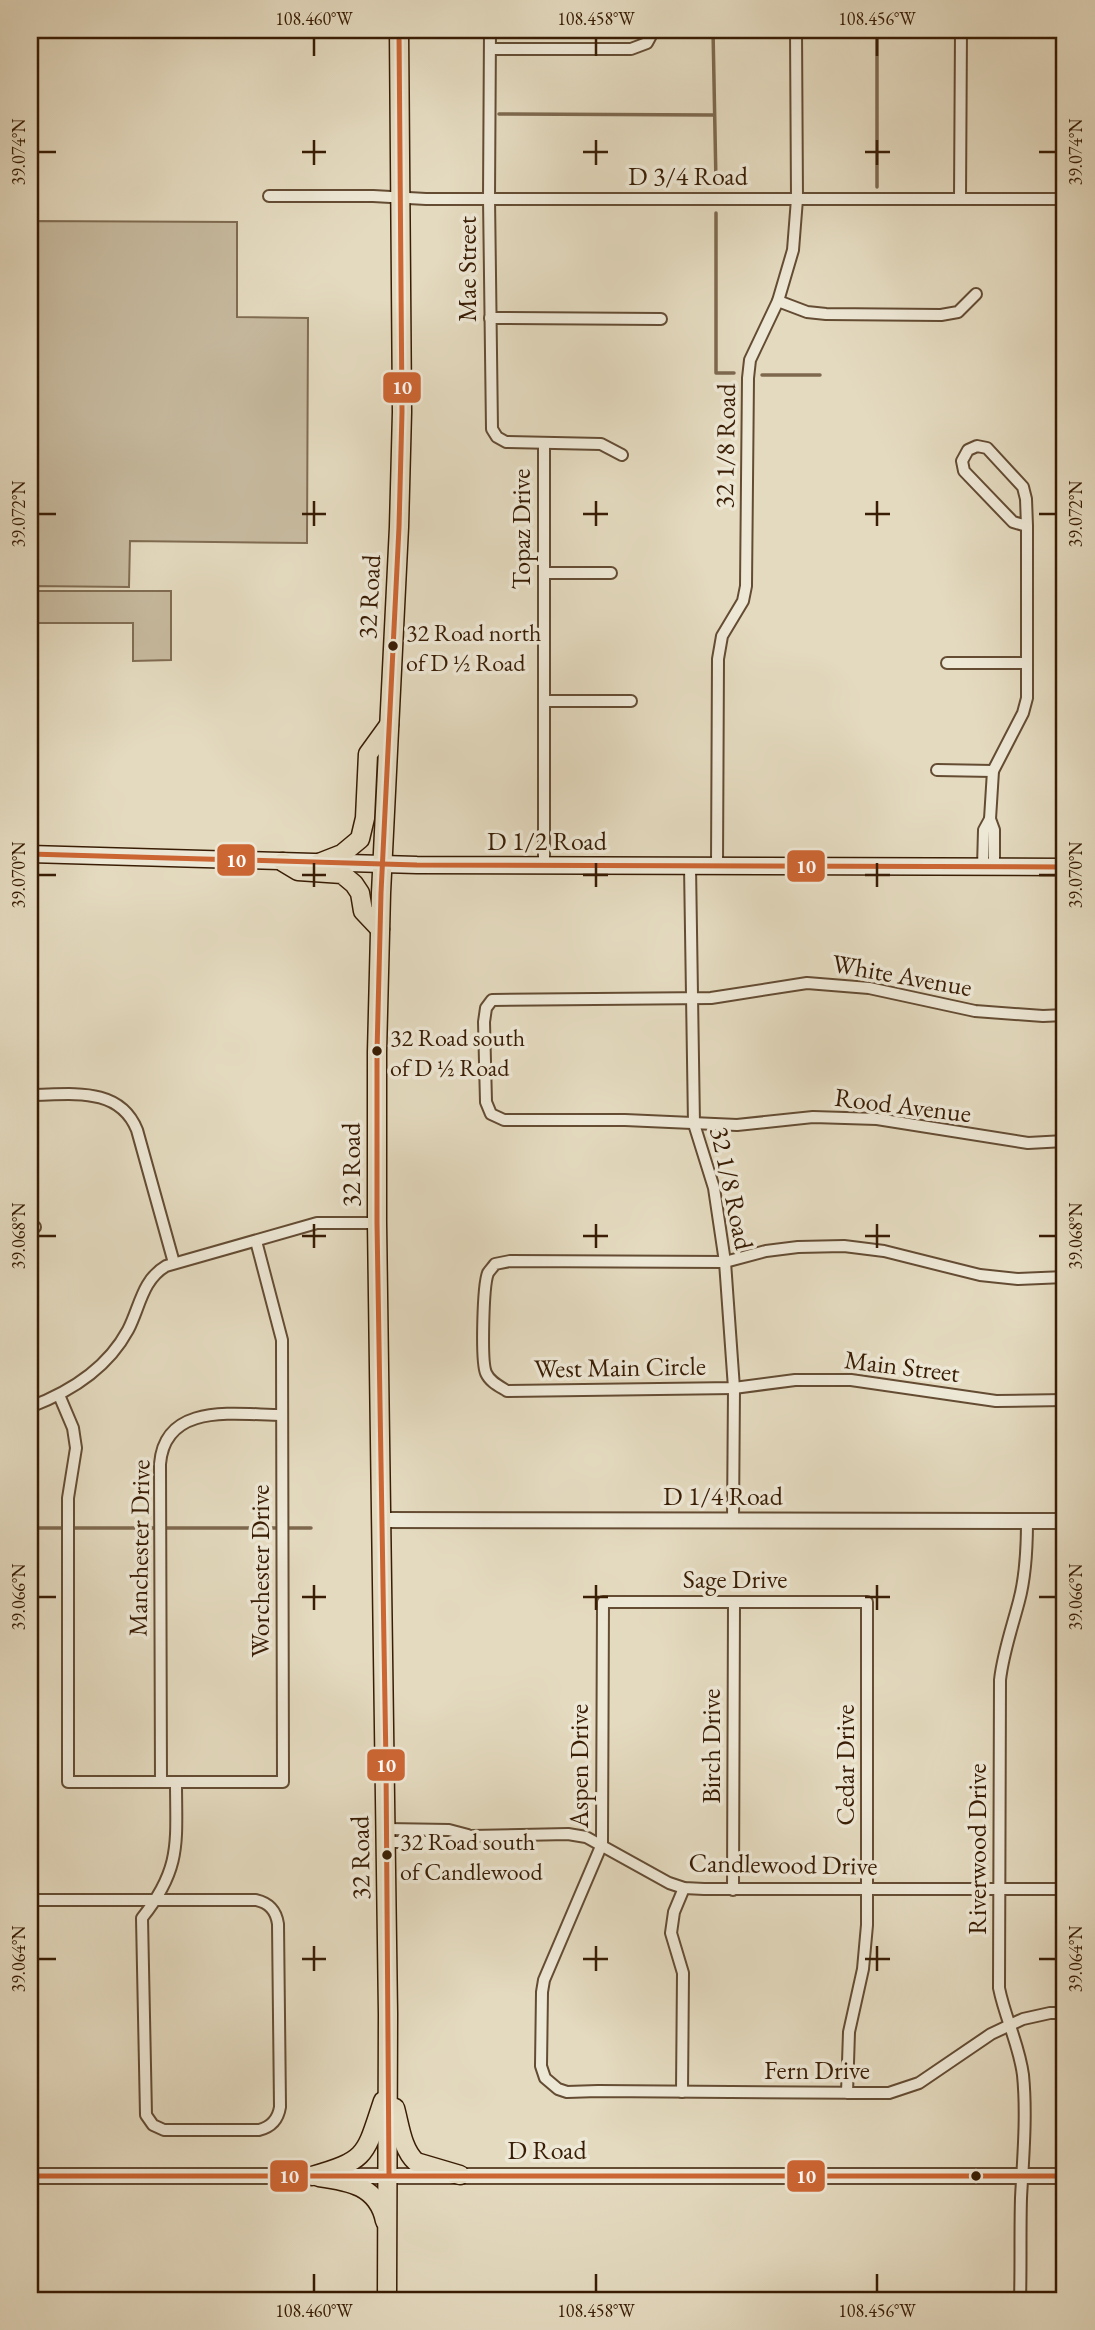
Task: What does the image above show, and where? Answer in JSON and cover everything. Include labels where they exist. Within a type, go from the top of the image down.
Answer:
[{"type":"main road","name":"32 Road","points":[[387,2300],[388,2084],[377,1052],[402,412],[398,30]]},
{"type":"main road","points":[[319,863],[342,854],[360,839],[365,818],[368,754],[389,725]]},
{"type":"main road","name":"D 1/2 Road","points":[[30,854],[383,864],[1065,867]]},
{"type":"main road","points":[[283,862],[298,871],[342,874],[354,884],[361,897],[363,911],[380,929]]},
{"type":"main road","points":[[388,2084],[411,2157],[416,2162],[460,2175]]},
{"type":"main road","points":[[312,2176],[343,2167],[357,2158],[370,2139],[388,2084]]},
{"type":"main road","points":[[312,2176],[353,2183],[367,2190],[379,2205],[388,2240]]},
{"type":"street","name":"Mae Street","points":[[490,30],[492,429],[496,437],[506,443],[601,444],[622,455]]},
{"type":"street","points":[[490,49],[631,49],[647,43],[654,30]]},
{"type":"street","name":"32 1/8 Road","points":[[717,866],[718,659],[722,636],[743,601],[746,586],[750,360],[778,301],[793,250],[797,199],[796,30]]},
{"type":"street","points":[[960,198],[961,30]]},
{"type":"street","name":"D 3/4 Road","points":[[269,196],[373,196],[401,199],[1065,199]]},
{"type":"street","points":[[778,301],[807,312],[827,314],[941,315],[958,312],[976,294]]},
{"type":"street","points":[[490,318],[662,319]]},
{"type":"street","name":"Topaz Drive","points":[[544,444],[544,866]]},
{"type":"street","points":[[988,867],[984,830],[990,818],[993,771],[1023,713],[1027,698],[1027,526],[1026,499],[1023,486],[986,448],[977,446],[968,450],[962,461],[964,471],[1013,522],[1027,526]]},
{"type":"street","points":[[544,573],[611,573]]},
{"type":"street","points":[[947,663],[1027,663]]},
{"type":"street","points":[[544,701],[631,701]]},
{"type":"street","points":[[937,770],[993,771]]},
{"type":"street","name":"32 1/8 Road","points":[[690,866],[694,1124],[714,1188],[726,1262],[733,1388],[733,1520]]},
{"type":"street","name":"White Avenue","points":[[492,1000],[711,998],[807,983],[869,988],[975,1012],[1065,1015]]},
{"type":"street","name":"Rood Avenue","points":[[492,1000],[486,1008],[484,1022],[486,1102],[491,1114],[504,1120],[625,1120],[737,1125],[813,1118],[877,1119],[1028,1143],[1065,1141]]},
{"type":"street","points":[[30,1095],[100,1097],[115,1102],[127,1112],[137,1130],[174,1263]]},
{"type":"street","points":[[30,1407],[59,1395],[80,1382],[111,1355],[128,1329],[148,1282],[159,1270],[174,1263],[317,1223],[377,1223]]},
{"type":"street","name":"Worchester Drive","points":[[59,1395],[73,1428],[76,1448],[68,1498],[68,1782],[283,1782],[282,1340],[256,1241]]},
{"type":"street","points":[[726,1262],[766,1251],[844,1246],[884,1251],[980,1275],[1018,1279],[1065,1277]]},
{"type":"street","name":"West Main Circle","points":[[726,1262],[510,1261],[495,1264],[488,1274],[485,1289],[485,1372],[494,1383],[507,1391],[733,1388]]},
{"type":"street","name":"Main Street","points":[[733,1388],[795,1380],[851,1380],[996,1401],[1065,1401]]},
{"type":"street","name":"Manchester Drive","points":[[161,1782],[160,1464],[163,1448],[176,1428],[199,1416],[282,1415]]},
{"type":"street","name":"D 1/4 Road","points":[[381,1520],[1065,1521]]},
{"type":"street","name":"Riverwood Drive","points":[[1020,2300],[1024,2177],[1023,2076],[999,1987],[1000,1680],[1002,1659],[1025,1573],[1027,1521]]},
{"type":"street","name":"Sage Drive","points":[[603,1602],[867,1602]]},
{"type":"street","name":"Aspen Drive","points":[[549,2083],[541,2066],[543,1986],[602,1844],[603,1602]]},
{"type":"street","name":"Birch Drive","points":[[733,1890],[734,1602]]},
{"type":"street","name":"Cedar Drive","points":[[847,2093],[849,2032],[863,1969],[868,1890],[867,1602]]},
{"type":"street","points":[[30,1900],[69,1901],[156,1900],[256,1900],[266,1903],[274,1910],[278,1924],[280,2107],[277,2118],[270,2126],[259,2130],[164,2130],[153,2125],[146,2115],[142,1918],[156,1900],[169,1875],[175,1855],[176,1782]]},
{"type":"street","name":"Candlewood Drive","points":[[386,1835],[449,1830],[471,1836],[586,1836],[669,1883],[684,1888],[1065,1889]]},
{"type":"street","points":[[682,2092],[682,1973],[671,1937],[671,1928],[684,1888]]},
{"type":"street","name":"Fern Drive","points":[[549,2083],[567,2092],[889,2093],[909,2088],[991,2034],[1036,2015],[1065,2013]]},
{"type":"street","name":"D Road","points":[[30,2176],[1065,2176]]},
{"type":"shaded area","points":[[30,221],[237,222],[237,317],[308,318],[307,543],[130,541],[129,587],[32,586],[30,630]]},
{"type":"shaded area","points":[[36,591],[171,591],[171,660],[133,661],[133,623],[36,623]]},
{"type":"waterway","points":[[713,30],[716,183]]},
{"type":"waterway","points":[[877,30],[877,187]]},
{"type":"waterway","points":[[499,114],[713,115]]},
{"type":"waterway","points":[[716,213],[716,373],[734,373]]},
{"type":"waterway","points":[[762,375],[820,375]]},
{"type":"waterway","points":[[30,1528],[311,1528]]},
{"type":"transit line","name":"10","points":[[389,2175],[377,1052],[381,893],[402,412],[399,30]]},
{"type":"transit line","name":"10","points":[[30,854],[417,865],[1065,867]]},
{"type":"transit line","name":"10","points":[[30,2176],[1065,2176]]},
{"type":"place","name":"32 Road north of D ½ Road","points":[[393,646]]},
{"type":"place","name":"32 Road south of D ½ Road","points":[[377,1051]]},
{"type":"place","name":"32 Road south of Candlewood","points":[[387,1855]]}]
